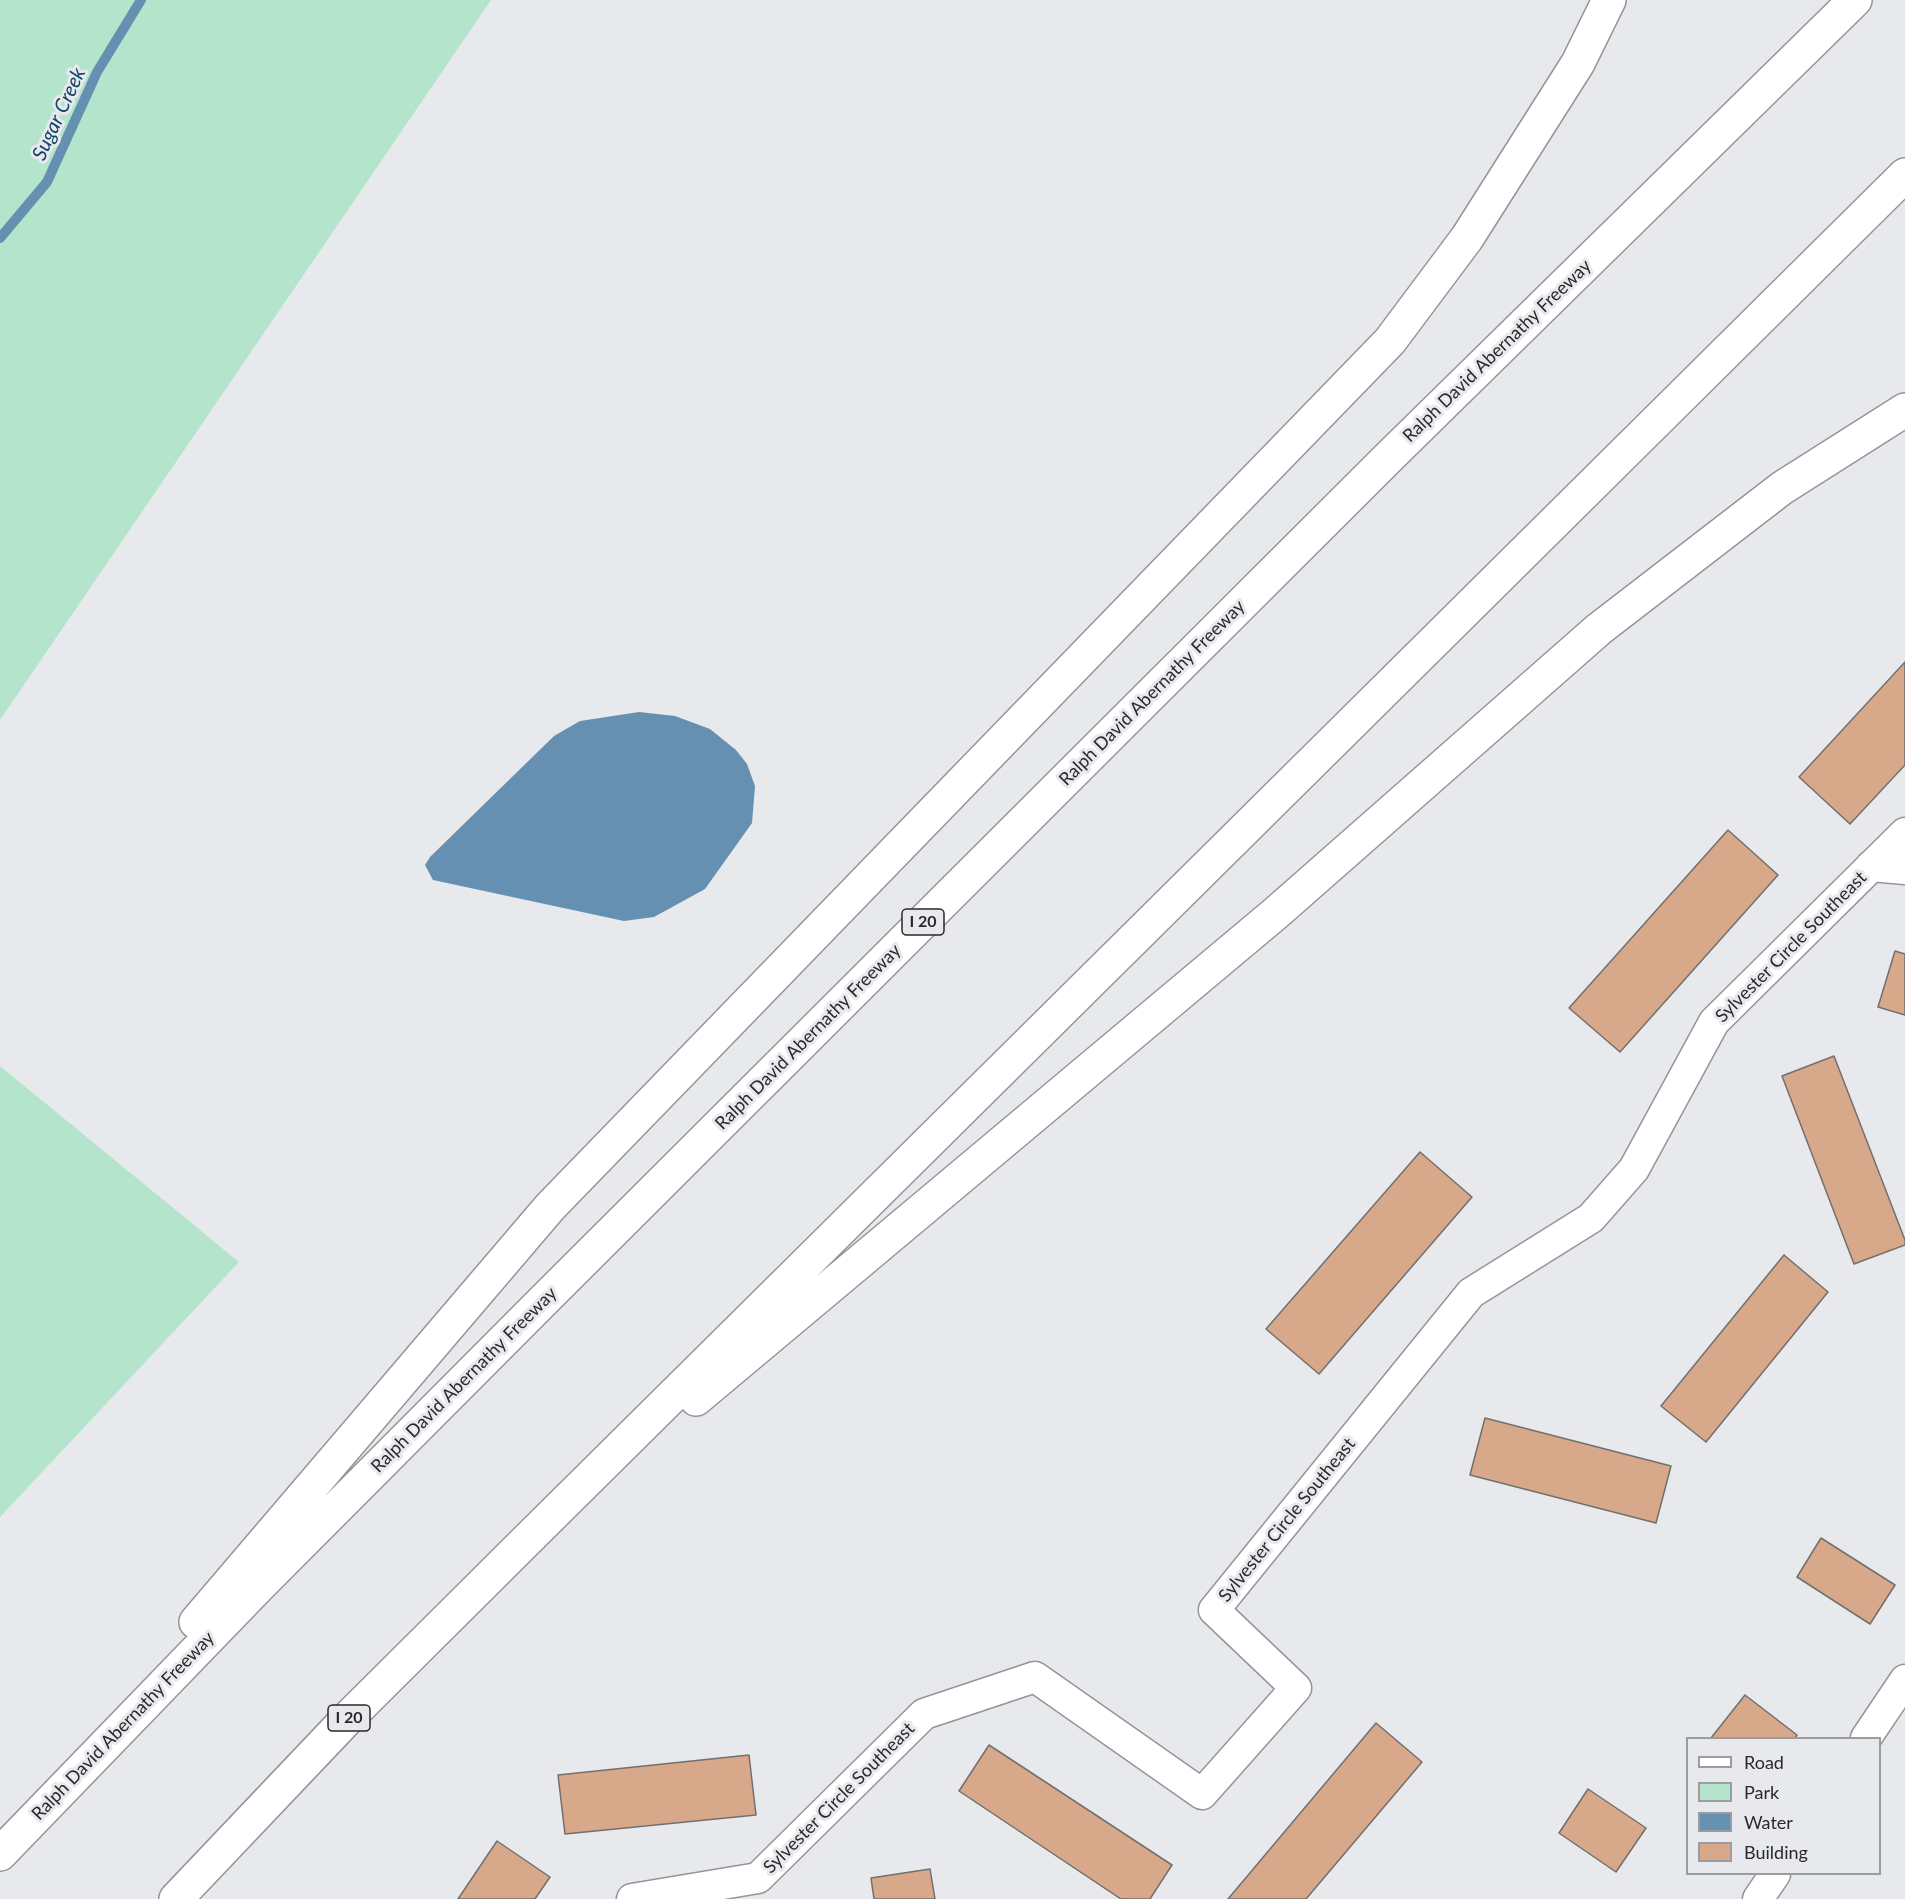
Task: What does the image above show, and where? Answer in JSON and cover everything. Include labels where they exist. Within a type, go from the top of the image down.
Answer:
[{"type":"highway","points":[[0,1853],[550,1207],[1390,341],[1467,238],[1578,63],[1609,0]]},
{"type":"highway","name":"Ralph David Abernathy Freeway","points":[[0,1853],[243,1603],[551,1292],[1386,460],[1855,0]]},
{"type":"highway","name":"I 20","points":[[176,1899],[346,1720],[1905,175]]},
{"type":"highway","points":[[527,1540],[1276,913],[1599,629],[1782,488],[1905,410]]},
{"type":"street","name":"Sylvester Circle Southeast","points":[[632,1899],[759,1889],[924,1714],[1035,1677],[1202,1794],[1296,1688],[1214,1610],[1471,1293],[1591,1218],[1613,1194],[1634,1169],[1714,1022],[1905,833]]},
{"type":"street","name":"Sylvester Circle Southeast","points":[[1872,866],[1905,869]]},
{"type":"street","points":[[1867,1737],[1905,1680]]},
{"type":"street","points":[[1758,1899],[1774,1875]]},
{"type":"green space","points":[[0,0],[491,0],[0,720]]},
{"type":"green space","points":[[0,1066],[239,1262],[0,1517]]},
{"type":"water","points":[[639,712],[675,716],[710,729],[736,750],[747,764],[755,786],[752,823],[705,889],[654,917],[624,921],[433,880],[425,865],[430,857],[554,736],[580,721]]},
{"type":"building","points":[[1905,662],[1905,765],[1850,824],[1799,777]]},
{"type":"building","points":[[1728,830],[1778,875],[1620,1052],[1569,1008]]},
{"type":"building","points":[[1895,951],[1905,954],[1905,1015],[1878,1007]]},
{"type":"building","points":[[1834,1056],[1905,1240],[1905,1245],[1854,1264],[1782,1076]]},
{"type":"building","points":[[1420,1152],[1472,1197],[1319,1374],[1266,1329]]},
{"type":"building","points":[[1784,1255],[1828,1292],[1706,1442],[1661,1406]]},
{"type":"building","points":[[1485,1418],[1671,1466],[1656,1523],[1470,1475]]},
{"type":"building","points":[[1821,1538],[1895,1585],[1870,1624],[1797,1577]]},
{"type":"building","points":[[1745,1695],[1797,1735],[1796,1737],[1712,1737]]},
{"type":"building","points":[[1376,1723],[1422,1762],[1306,1899],[1228,1899]]},
{"type":"building","points":[[989,1745],[1172,1865],[1150,1899],[1121,1899],[959,1791]]},
{"type":"building","points":[[749,1755],[756,1815],[565,1834],[558,1775]]},
{"type":"building","points":[[1588,1789],[1646,1828],[1616,1872],[1559,1833]]},
{"type":"building","points":[[497,1841],[550,1877],[535,1899],[458,1899]]},
{"type":"building","points":[[930,1869],[935,1899],[874,1899],[871,1878]]},
{"type":"waterway","name":"Sugar Creek","points":[[0,238],[47,182],[97,72],[141,0]]}]
